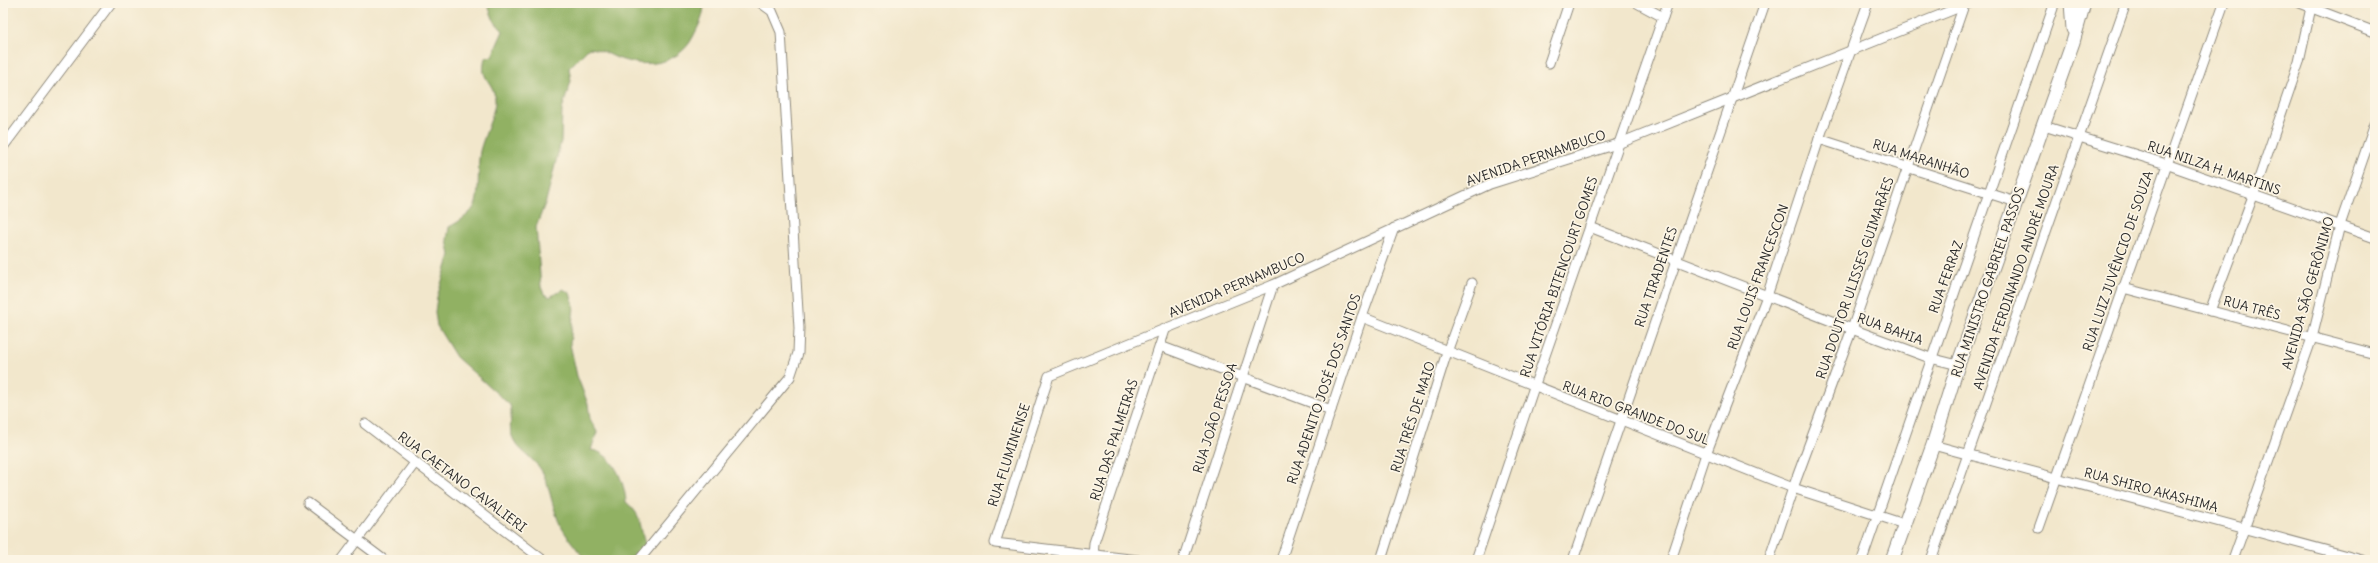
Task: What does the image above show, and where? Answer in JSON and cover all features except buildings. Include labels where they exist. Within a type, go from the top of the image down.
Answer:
[{"type":"main road","points":[[2071,3],[2073,42]]},
{"type":"main road","name":"RUA MINISTRO GABRIEL PASSOS","points":[[1892,560],[1933,445],[1958,365],[2073,42],[2084,3]]},
{"type":"street","points":[[3,147],[111,3]]},
{"type":"street","points":[[639,560],[790,377],[795,364],[799,328],[781,32],[772,11],[761,3]]},
{"type":"street","points":[[1549,63],[1569,3]]},
{"type":"street","points":[[1637,3],[1663,17]]},
{"type":"street","name":"RUA VITÓRIA BITENCOURT GOMES","points":[[1476,560],[1534,387],[1668,3]]},
{"type":"street","name":"RUA TIRADENTES","points":[[1573,560],[1765,3]]},
{"type":"street","name":"RUA LOUIS FRANCESCON","points":[[1671,560],[1706,454],[1767,296],[1819,140],[1868,3]]},
{"type":"street","name":"RUA FERRAZ","points":[[1862,560],[1875,516],[1930,358],[1990,194],[2053,8],[2052,3]]},
{"type":"street","name":"AVENIDA FERDINANDO ANDRÉ MOURA","points":[[1930,560],[2126,3]]},
{"type":"street","name":"RUA LUIZ JUVÊNCIO DE SOUZA","points":[[2039,528],[2224,3]]},
{"type":"street","points":[[2299,3],[2311,5],[2375,32]]},
{"type":"street","name":"AVENIDA PERNAMBUCO","points":[[1049,376],[1273,285],[1490,184],[1620,143],[1967,4]]},
{"type":"street","name":"RUA DOUTOR ULISSES GUIMARÃES","points":[[1769,560],[1793,488],[1852,329],[1967,4]]},
{"type":"street","points":[[2210,310],[2253,196],[2299,62],[2311,5]]},
{"type":"street","name":"AVENIDA SÃO GERÔNIMO","points":[[2233,560],[2312,338],[2340,225],[2375,124]]},
{"type":"street","name":"RUA NILZA H. MARTINS","points":[[2044,126],[2166,164],[2375,238]]},
{"type":"street","name":"RUA MARANHÃO","points":[[1819,140],[2016,202]]},
{"type":"street","name":"RUA BAHIA","points":[[1590,227],[1676,262],[1852,329],[1930,358],[1958,365]]},
{"type":"street","name":"RUA ADENITO JOSÉ DOS SANTOS","points":[[1281,560],[1362,318],[1394,228]]},
{"type":"street","name":"RUA TRÊS DE MAIO","points":[[1381,560],[1447,352],[1472,283]]},
{"type":"street","name":"RUA JOÃO PESSOA","points":[[1183,560],[1273,285]]},
{"type":"street","name":"RUA TRÊS","points":[[2123,288],[2375,354]]},
{"type":"street","name":"RUA RIO GRANDE DO SUL","points":[[1362,318],[1793,488],[1875,516],[1904,524]]},
{"type":"street","name":"RUA DAS PALMEIRAS","points":[[1093,557],[1094,542],[1165,330]]},
{"type":"street","points":[[1160,346],[1331,410]]},
{"type":"street","name":"RUA FLUMINENSE","points":[[1049,376],[994,543],[1093,557]]},
{"type":"street","name":"RUA CAETANO CAVALIERI","points":[[365,424],[543,560]]},
{"type":"street","name":"RUA SHIRO AKASHIMA","points":[[1933,445],[2362,560]]},
{"type":"street","points":[[342,560],[415,463]]},
{"type":"street","points":[[308,503],[384,560]]},
{"type":"street","points":[[1093,557],[1138,560]]},
{"type":"green space","points":[[487,3],[704,3],[702,17],[693,37],[686,47],[669,59],[648,64],[637,63],[626,61],[600,50],[589,48],[569,68],[571,81],[562,109],[561,141],[546,201],[536,227],[541,287],[544,294],[550,297],[563,289],[570,293],[574,307],[570,344],[577,376],[588,404],[590,419],[597,432],[591,450],[606,456],[611,462],[623,486],[626,502],[636,512],[640,522],[646,545],[634,560],[585,560],[558,521],[543,473],[536,463],[514,441],[510,428],[510,405],[456,357],[437,326],[435,312],[437,297],[450,255],[447,240],[449,227],[468,214],[476,203],[480,151],[495,103],[494,92],[485,76],[484,65],[485,58],[492,56],[503,31],[494,21]]}]
